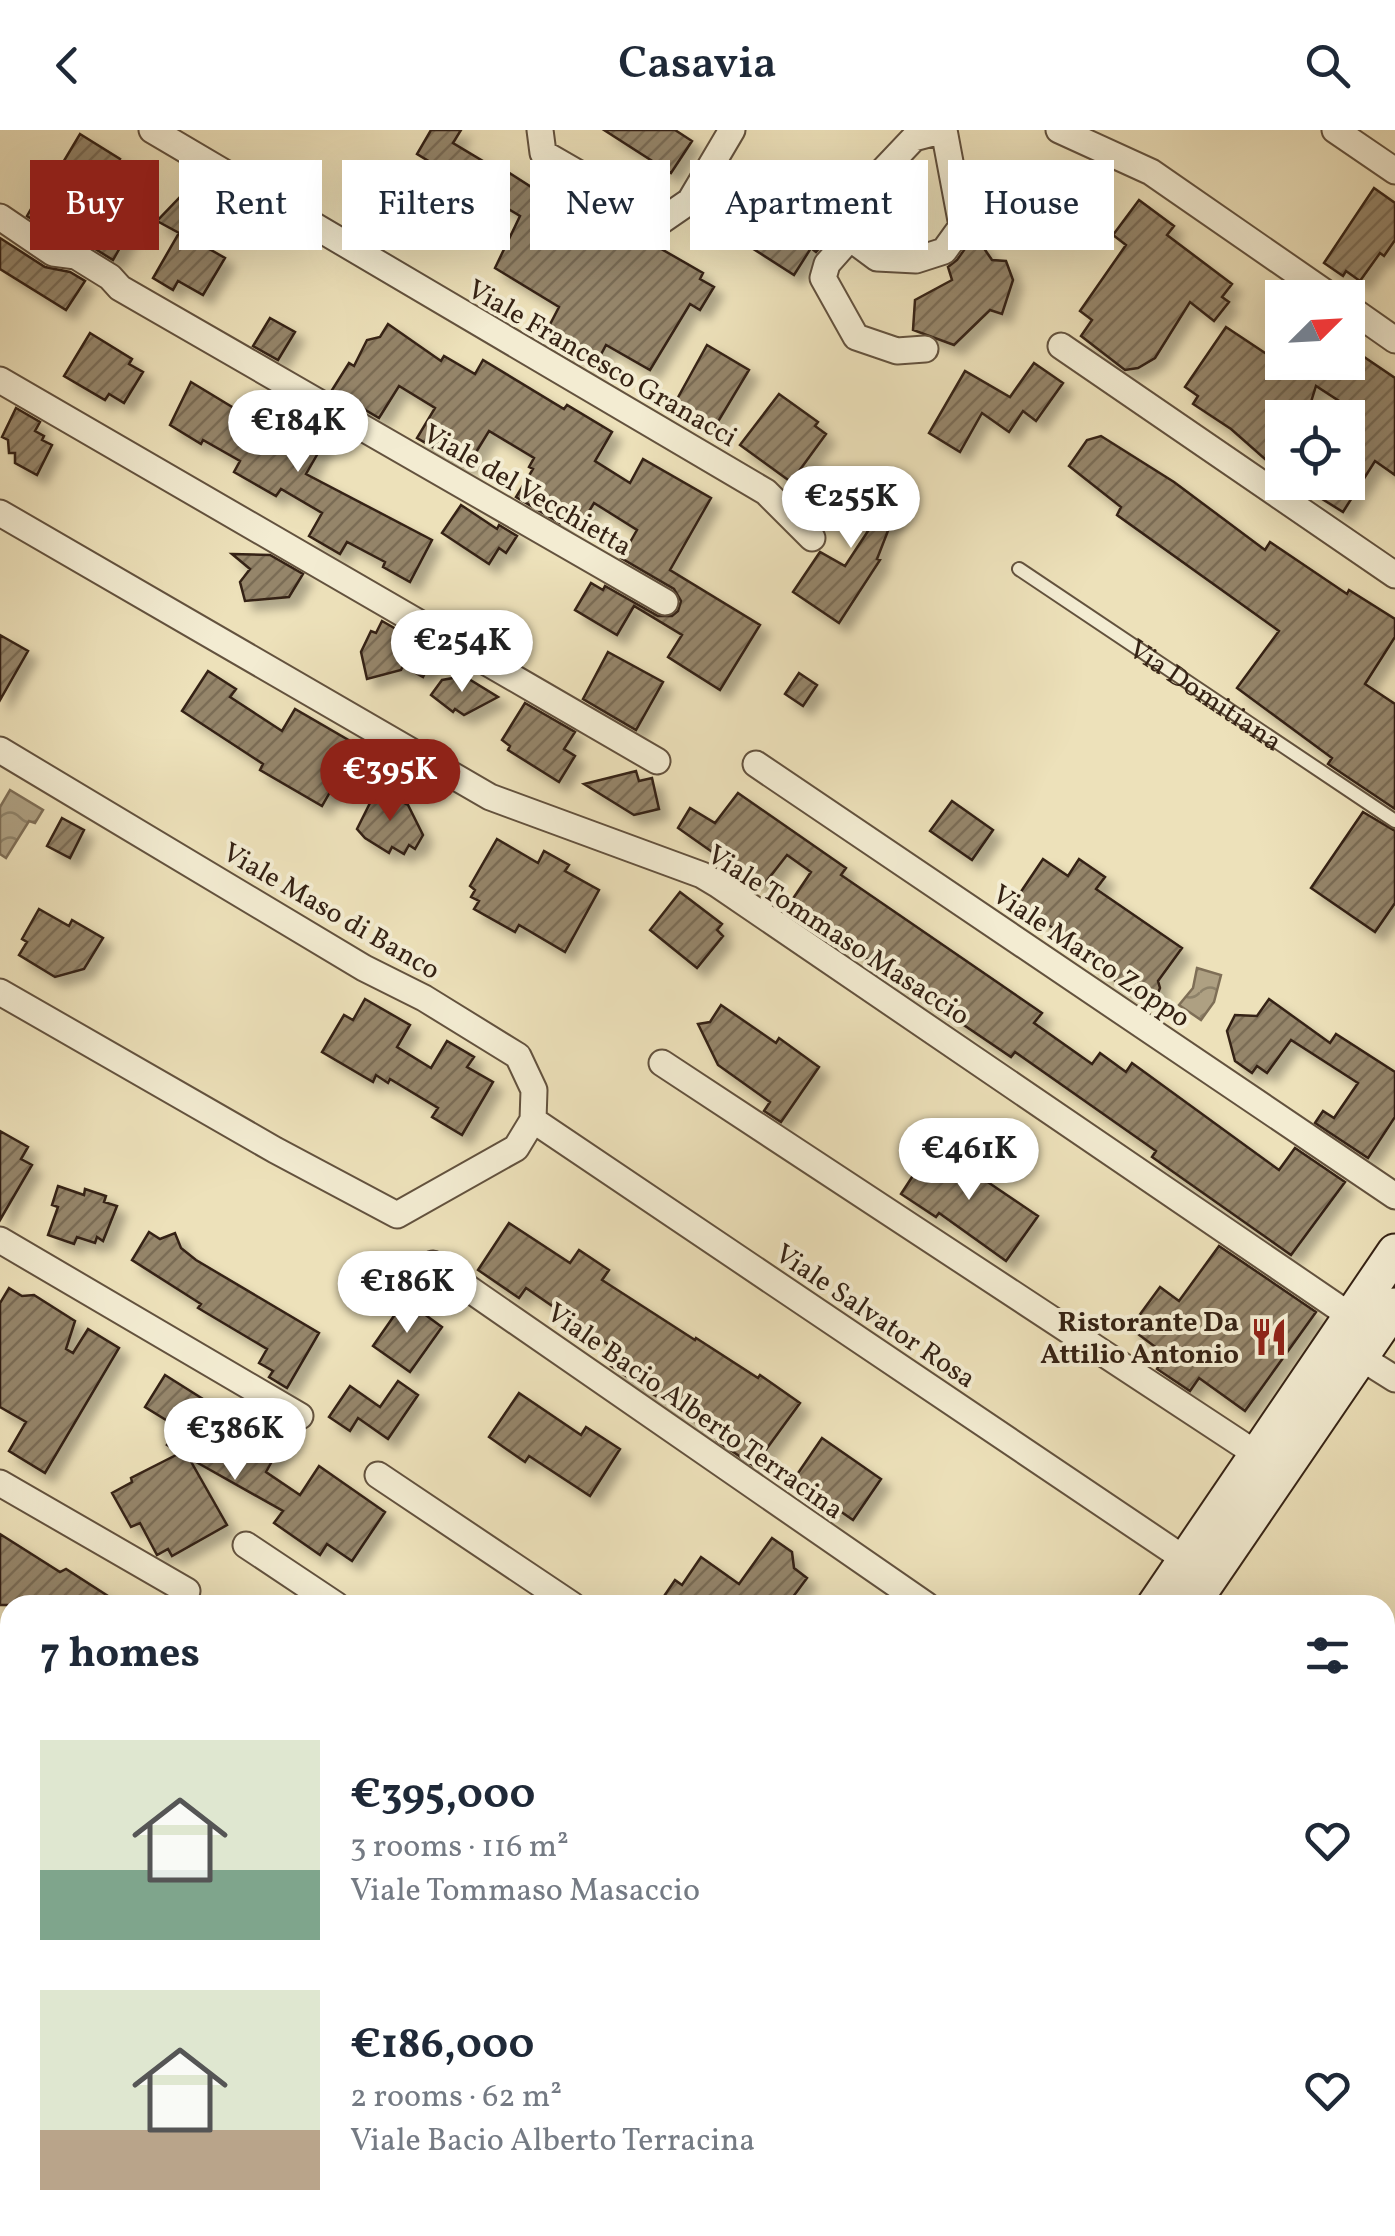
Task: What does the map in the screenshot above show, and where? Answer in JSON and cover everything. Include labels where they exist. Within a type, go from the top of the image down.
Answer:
[{"type":"main road","points":[[1162,1595],[1395,1252]]},
{"type":"main road","points":[[1198,1595],[1395,1306]]},
{"type":"street","name":"Viale Francesco Granacci","points":[[152,130],[766,492],[812,538]]},
{"type":"street","points":[[540,130],[543,153],[661,221],[690,201],[732,130]]},
{"type":"street","points":[[944,130],[962,226],[944,250],[916,260],[877,258],[850,238],[854,213],[876,177],[914,138],[944,130]]},
{"type":"street","points":[[1059,130],[1151,172],[1307,280]]},
{"type":"street","points":[[1335,130],[1395,171]]},
{"type":"street","name":"Viale del Vecchietta","points":[[0,217],[53,253],[76,256],[110,277],[120,288],[665,602]]},
{"type":"street","points":[[839,250],[827,264],[822,278],[856,337],[897,352],[925,349]]},
{"type":"street","points":[[1365,320],[1395,340]]},
{"type":"street","points":[[1061,346],[1395,575]]},
{"type":"street","points":[[0,380],[657,762]]},
{"type":"street","name":"Viale Tommaso Masaccio","points":[[0,513],[490,797],[718,884],[1352,1318]]},
{"type":"street","name":"Viale Maso di Banco","points":[[0,750],[518,1056],[534,1090],[533,1120]]},
{"type":"street","name":"Viale Marco Zoppo","points":[[756,764],[1395,1196]]},
{"type":"street","points":[[0,992],[397,1215],[516,1148],[533,1120]]},
{"type":"street","points":[[662,1063],[1258,1454]]},
{"type":"street","name":"Viale Salvator Rosa","points":[[533,1120],[1186,1560]]},
{"type":"street","points":[[0,1240],[300,1416]]},
{"type":"street","name":"Viale Bacio Alberto Terracina","points":[[433,1264],[912,1595]]},
{"type":"street","points":[[1360,1357],[1395,1379]]},
{"type":"street","points":[[378,1474],[557,1595]]},
{"type":"street","points":[[0,1482],[187,1591]]},
{"type":"street","points":[[246,1546],[321,1595]]},
{"type":"lane","name":"Via Domitiana","points":[[1019,569],[1395,821]]},
{"type":"water","points":[[10,790],[43,810],[35,823],[29,821],[6,858],[0,854],[0,807]]},
{"type":"water","points":[[1197,968],[1221,975],[1214,1002],[1201,1020],[1179,1005],[1193,988]]},
{"type":"building","points":[[431,130],[461,130],[453,143],[481,160],[427,160],[417,154]]},
{"type":"building","points":[[604,130],[675,130],[692,141],[671,173],[670,160],[651,160]]},
{"type":"building","points":[[80,134],[120,159],[119,160],[64,160]]},
{"type":"building","points":[[510,173],[530,186],[530,250],[663,250],[703,273],[700,279],[714,287],[700,310],[690,304],[650,370],[606,345],[596,364],[544,336],[559,307],[495,268],[504,250],[510,250],[510,237],[520,216],[510,210]]},
{"type":"building","points":[[1374,188],[1395,203],[1395,240],[1361,280],[1346,271],[1343,276],[1324,263]]},
{"type":"building","points":[[179,198],[179,233],[159,219]]},
{"type":"building","points":[[1139,200],[1174,226],[1167,235],[1232,284],[1222,297],[1229,302],[1214,321],[1190,302],[1155,358],[1125,370],[1081,336],[1092,320],[1080,311],[1126,245],[1114,234]]},
{"type":"building","points":[[179,233],[179,250],[211,250],[225,258],[203,295],[178,281],[173,290],[153,278]]},
{"type":"building","points":[[0,238],[45,267],[70,272],[85,281],[66,310],[0,269]]},
{"type":"building","points":[[97,250],[119,250],[113,260]]},
{"type":"building","points":[[755,250],[810,250],[794,275]]},
{"type":"building","points":[[964,250],[985,250],[992,260],[1006,261],[1013,280],[1002,314],[990,310],[954,345],[913,330],[915,300],[952,280],[948,267]]},
{"type":"building","points":[[270,318],[295,332],[278,360],[253,346]]},
{"type":"building","points":[[388,324],[441,361],[444,356],[475,374],[483,360],[564,409],[567,405],[612,432],[595,461],[630,483],[643,459],[711,498],[670,570],[760,625],[720,690],[668,657],[682,635],[634,606],[617,635],[575,610],[591,583],[603,590],[605,586],[658,616],[672,616],[678,611],[681,601],[674,589],[621,558],[637,530],[594,503],[582,523],[566,513],[560,523],[516,497],[533,469],[529,467],[534,458],[489,431],[467,467],[417,438],[435,408],[399,386],[379,418],[332,390],[349,363],[354,366],[367,340],[380,337]]},
{"type":"building","points":[[1226,327],[1265,353],[1265,380],[1365,380],[1365,358],[1395,378],[1395,475],[1375,461],[1365,477],[1365,400],[1338,400],[1316,386],[1312,400],[1265,400],[1265,459],[1231,429],[1193,404],[1198,396],[1185,387]]},
{"type":"building","points":[[90,333],[132,359],[129,364],[143,372],[124,403],[109,394],[105,400],[64,376]]},
{"type":"building","points":[[707,345],[749,370],[716,425],[676,401]]},
{"type":"building","points":[[1034,363],[1063,383],[1036,421],[1023,411],[1009,432],[982,413],[960,452],[929,433],[965,371],[1010,397]]},
{"type":"building","points":[[191,382],[257,422],[273,395],[312,418],[306,430],[325,441],[306,474],[432,540],[410,582],[383,567],[385,562],[347,542],[340,554],[309,536],[322,513],[281,489],[276,496],[234,472],[240,461],[170,425]]},
{"type":"building","points":[[779,394],[818,422],[815,426],[826,434],[791,482],[740,445]]},
{"type":"building","points":[[16,408],[40,422],[35,431],[52,445],[37,475],[15,463],[15,453],[9,453],[8,440],[2,437]]},
{"type":"building","points":[[1101,436],[1174,482],[1265,550],[1270,542],[1347,594],[1349,590],[1395,619],[1395,637],[1365,684],[1395,704],[1395,809],[1328,764],[1332,758],[1237,688],[1279,631],[1117,515],[1121,507],[1069,466],[1087,440]]},
{"type":"building","points":[[854,474],[892,489],[890,497],[900,500],[877,559],[880,560],[839,623],[793,592],[820,552],[845,566],[870,528],[837,514]]},
{"type":"building","points":[[1324,500],[1351,500],[1343,512]]},
{"type":"building","points":[[461,505],[497,529],[499,525],[517,536],[506,553],[499,548],[489,564],[442,533]]},
{"type":"building","points":[[232,554],[270,555],[303,574],[289,597],[245,601],[240,582],[250,569]]},
{"type":"building","points":[[382,621],[436,652],[423,677],[403,666],[401,670],[367,679],[361,652],[371,631],[376,633]]},
{"type":"building","points":[[0,635],[28,651],[0,700]]},
{"type":"building","points":[[608,652],[663,682],[636,730],[583,699]]},
{"type":"building","points":[[208,671],[236,689],[230,697],[282,731],[295,709],[357,745],[322,806],[260,770],[263,764],[182,711]]},
{"type":"building","points":[[799,673],[817,685],[803,706],[785,694]]},
{"type":"building","points":[[464,676],[498,697],[464,715],[455,709],[453,712],[431,695],[442,680]]},
{"type":"building","points":[[525,703],[575,732],[564,749],[575,756],[559,782],[508,750],[510,746],[502,740]]},
{"type":"building","points":[[636,771],[639,781],[652,778],[659,809],[634,815],[584,784]]},
{"type":"building","points":[[377,789],[408,805],[423,835],[415,849],[409,845],[404,854],[392,847],[389,853],[357,829]]},
{"type":"building","points":[[738,793],[846,868],[841,875],[1042,1013],[1034,1023],[1092,1064],[1100,1053],[1126,1072],[1132,1063],[1279,1170],[1295,1148],[1345,1182],[1291,1255],[1152,1157],[1156,1151],[1015,1052],[1011,1057],[788,906],[811,872],[787,855],[762,887],[678,828],[690,808],[715,823]]},
{"type":"building","points":[[952,801],[993,830],[972,860],[930,831]]},
{"type":"building","points":[[1363,812],[1395,831],[1395,903],[1375,932],[1311,888]]},
{"type":"building","points":[[62,818],[84,830],[70,858],[47,846]]},
{"type":"building","points":[[497,839],[538,863],[544,851],[569,865],[565,871],[599,890],[565,952],[519,925],[515,932],[474,909],[479,901],[471,897],[475,890],[470,886]]},
{"type":"building","points":[[1043,859],[1068,876],[1079,859],[1105,877],[1096,889],[1182,948],[1158,981],[1156,998],[1144,1001],[1091,964],[1096,957],[1014,902]]},
{"type":"building","points":[[680,892],[722,924],[717,930],[723,936],[697,968],[650,930]]},
{"type":"building","points":[[39,909],[69,926],[72,920],[103,938],[84,969],[55,977],[19,955],[27,942],[22,939]]},
{"type":"building","points":[[365,999],[410,1025],[397,1047],[431,1068],[447,1041],[474,1057],[467,1067],[493,1082],[462,1135],[432,1117],[438,1108],[390,1079],[388,1083],[376,1075],[373,1082],[322,1052],[344,1015],[353,1020]]},
{"type":"building","points":[[1269,999],[1330,1043],[1336,1034],[1395,1072],[1395,1117],[1368,1158],[1315,1123],[1323,1111],[1334,1118],[1358,1083],[1291,1040],[1267,1073],[1257,1066],[1252,1073],[1235,1061],[1227,1031],[1235,1015],[1257,1016]]},
{"type":"building","points":[[721,1005],[776,1043],[779,1038],[819,1067],[781,1122],[764,1111],[770,1102],[718,1065],[698,1024],[710,1022]]},
{"type":"building","points":[[0,1131],[28,1147],[21,1159],[32,1165],[0,1220]]},
{"type":"building","points":[[933,1145],[1038,1216],[1006,1261],[939,1213],[936,1217],[901,1194]]},
{"type":"building","points":[[58,1186],[84,1195],[85,1189],[106,1196],[104,1202],[117,1206],[103,1241],[97,1237],[95,1243],[77,1237],[74,1244],[48,1235],[58,1207],[52,1205]]},
{"type":"building","points":[[509,1223],[570,1263],[579,1250],[609,1270],[602,1280],[800,1403],[754,1466],[611,1366],[620,1353],[526,1288],[519,1298],[478,1270]]},
{"type":"building","points":[[149,1232],[160,1239],[175,1233],[181,1248],[196,1260],[319,1333],[287,1388],[269,1377],[273,1371],[259,1363],[267,1349],[198,1308],[201,1304],[132,1260]]},
{"type":"building","points":[[1219,1246],[1316,1312],[1245,1411],[1199,1378],[1190,1391],[1157,1369],[1166,1355],[1130,1328],[1160,1287],[1179,1301]]},
{"type":"building","points":[[9,1288],[22,1296],[34,1295],[75,1321],[66,1349],[73,1353],[88,1329],[119,1348],[45,1473],[9,1451],[26,1422],[0,1407],[0,1303]]},
{"type":"building","points":[[405,1300],[442,1327],[410,1372],[373,1346]]},
{"type":"building","points":[[165,1375],[230,1416],[232,1413],[249,1423],[258,1419],[286,1436],[266,1472],[300,1495],[319,1466],[385,1512],[352,1561],[327,1544],[320,1555],[274,1523],[283,1511],[189,1458],[227,1525],[172,1556],[168,1549],[157,1555],[140,1523],[131,1527],[112,1493],[132,1482],[131,1478],[180,1453],[167,1445],[179,1428],[145,1407]]},
{"type":"building","points":[[398,1381],[418,1395],[388,1439],[358,1418],[350,1431],[329,1417],[350,1386],[380,1407]]},
{"type":"building","points":[[519,1393],[581,1435],[586,1427],[620,1449],[590,1496],[529,1456],[525,1462],[489,1437]]},
{"type":"building","points":[[822,1438],[881,1479],[853,1520],[840,1511],[835,1518],[800,1494],[805,1487],[794,1479]]},
{"type":"building","points":[[0,1534],[60,1572],[66,1569],[106,1595],[0,1595]]},
{"type":"building","points":[[772,1538],[792,1552],[794,1568],[807,1578],[794,1595],[665,1595],[675,1580],[682,1585],[701,1557],[739,1584]]},
{"type":"place","name":"Ristorante Da Attilio Antonio","points":[[1269,1337]]}]
